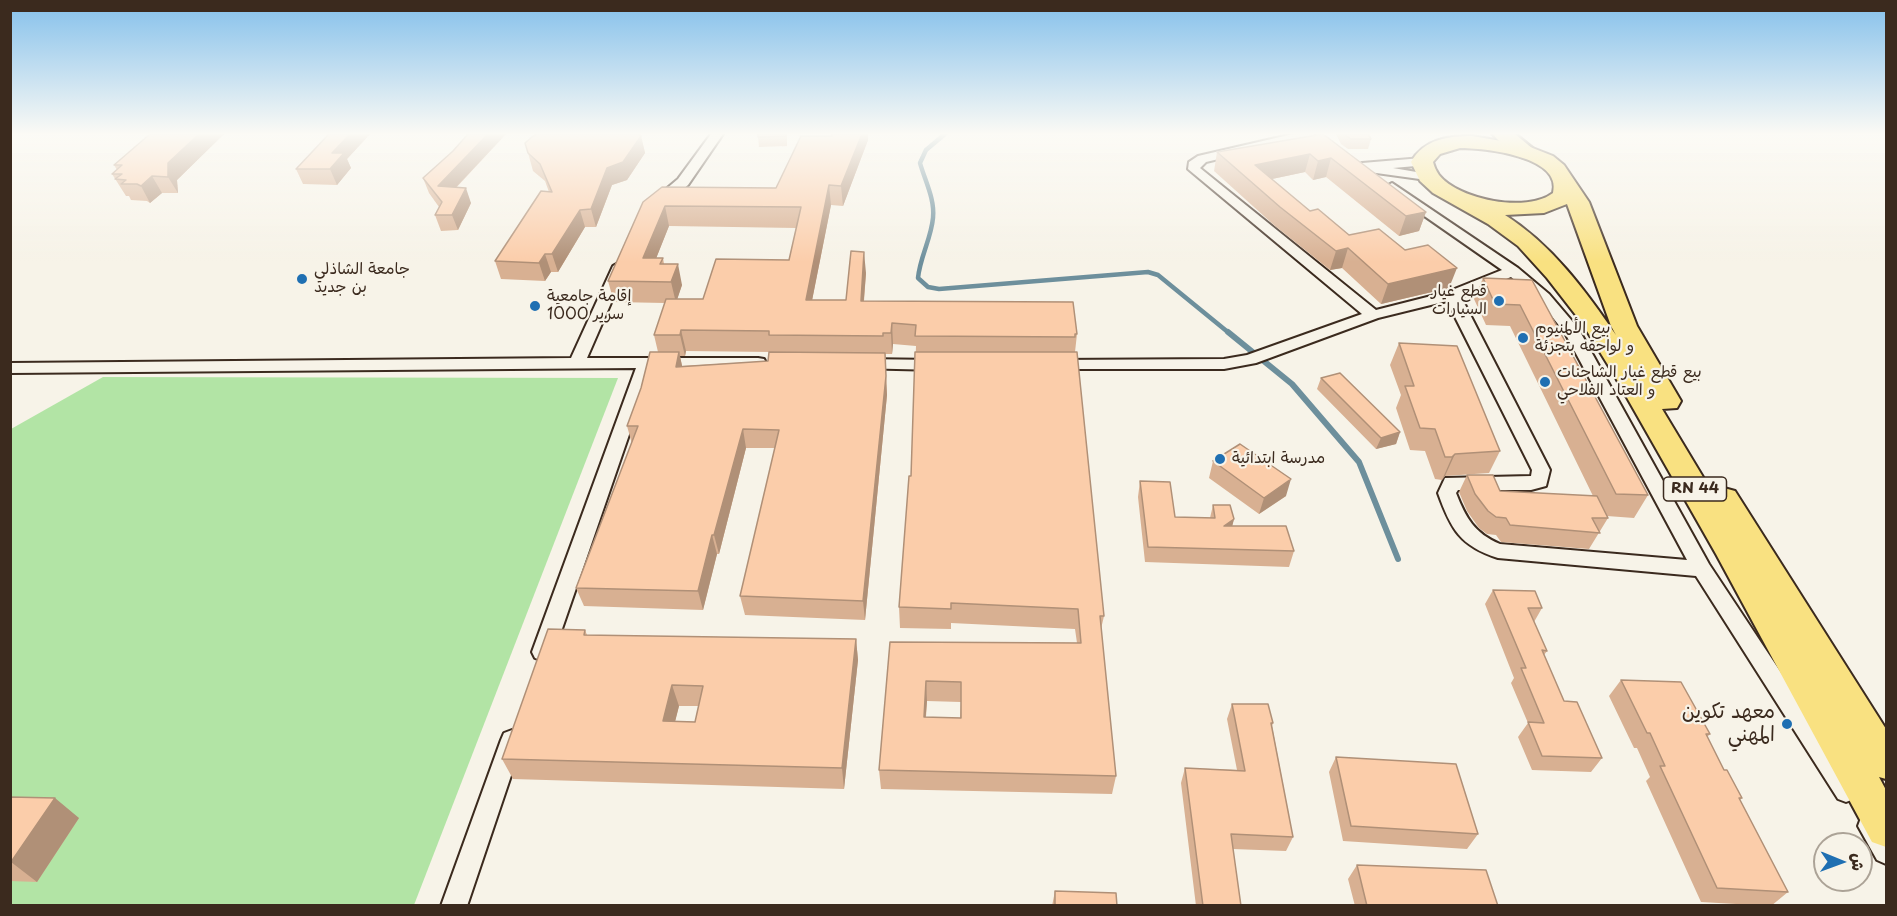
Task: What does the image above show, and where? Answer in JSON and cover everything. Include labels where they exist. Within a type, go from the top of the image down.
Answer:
[{"type":"highway","points":[[1437,177],[1476,203],[1502,208],[1539,208],[1562,197],[1565,192],[1564,181],[1560,177]]},
{"type":"highway","name":"RN 44","points":[[1437,177],[1534,248],[1602,332],[1705,505],[1887,828]]},
{"type":"highway","name":"RN 44","points":[[1564,181],[1578,202],[1624,326],[1735,519],[1887,762]]},
{"type":"street","points":[[648,211],[687,177]]},
{"type":"street","points":[[1203,177],[1373,315]]},
{"type":"street","points":[[1378,177],[1513,271],[1544,297],[1572,331],[1702,569],[1887,852]]},
{"type":"street","points":[[577,363],[627,251]]},
{"type":"street","points":[[1039,365],[1194,366],[1250,359],[1373,315],[1452,295],[1513,271]]},
{"type":"street","points":[[1452,295],[1541,470],[1539,481],[1531,483],[1452,483],[1448,488],[1448,493],[1461,528],[1484,546],[1498,551],[1702,569]]},
{"type":"street","points":[[10,368],[577,363],[777,364]]},
{"type":"street","points":[[538,667],[646,363]]},
{"type":"street","points":[[848,364],[956,365]]},
{"type":"street","points":[[454,906],[518,723]]},
{"type":"green space","points":[[103,377],[618,378],[414,905],[11,905],[11,429]]},
{"type":"building","points":[[118,177],[151,177],[141,186],[121,184],[126,180],[115,179]]},
{"type":"building","points":[[447,177],[438,186],[466,188],[452,215],[435,215],[442,202],[423,178]]},
{"type":"building","points":[[545,177],[604,177],[591,209],[580,210],[552,254],[545,254],[539,263],[495,261],[541,191],[552,192]]},
{"type":"building","points":[[781,177],[845,177],[841,186],[829,185],[806,300],[846,300],[851,251],[864,252],[861,301],[1073,302],[1077,334],[1075,337],[915,336],[916,325],[892,323],[891,333],[883,333],[883,336],[769,335],[769,331],[681,330],[680,335],[654,335],[666,299],[703,299],[716,259],[789,260],[801,207],[665,206],[643,258],[663,258],[660,264],[678,264],[671,282],[608,281],[643,202],[662,187],[776,188]]},
{"type":"building","points":[[1245,177],[1269,177],[1310,211],[1318,209],[1349,235],[1379,229],[1405,250],[1428,245],[1457,268],[1388,284],[1348,248],[1336,251]]},
{"type":"building","points":[[1355,177],[1379,177],[1426,212],[1406,216]]},
{"type":"building","points":[[1483,278],[1532,280],[1648,495],[1616,494],[1520,305],[1495,304]]},
{"type":"building","points":[[1399,343],[1457,346],[1500,451],[1455,454],[1452,457],[1445,457],[1435,429],[1420,428],[1405,386],[1414,386]]},
{"type":"building","points":[[650,352],[679,352],[676,367],[768,361],[769,352],[885,353],[886,376],[863,601],[740,596],[779,430],[743,429],[698,591],[576,588],[638,426],[627,426],[641,388]]},
{"type":"building","points":[[915,352],[1077,352],[1104,616],[1100,616],[1116,776],[879,770],[890,642],[1081,643],[1078,609],[951,603],[951,609],[899,607],[909,476],[911,476]],"holes":[[[926,681],[961,682],[961,718],[924,717]]]},
{"type":"building","points":[[1340,373],[1400,432],[1381,438],[1321,378]]},
{"type":"building","points":[[1240,444],[1291,479],[1264,498],[1213,461]]},
{"type":"building","points":[[1467,475],[1493,475],[1500,491],[1597,496],[1608,518],[1592,518],[1600,533],[1510,525],[1506,518],[1496,517],[1488,511],[1475,494]]},
{"type":"building","points":[[1140,481],[1170,482],[1175,517],[1215,518],[1213,505],[1230,505],[1234,519],[1224,526],[1286,526],[1294,551],[1148,547]]},
{"type":"building","points":[[1493,590],[1535,591],[1542,608],[1528,608],[1547,651],[1542,650],[1564,701],[1577,702],[1602,758],[1542,756],[1528,722],[1544,723],[1521,668],[1526,668]]},
{"type":"building","points":[[548,629],[585,630],[584,635],[856,639],[842,768],[502,759]],"holes":[[[672,685],[703,686],[695,722],[663,721]]]},
{"type":"building","points":[[1621,680],[1681,682],[1710,734],[1706,734],[1724,770],[1727,770],[1742,798],[1739,798],[1788,892],[1717,888],[1660,766],[1665,766],[1650,733],[1647,733]]},
{"type":"building","points":[[1232,704],[1268,704],[1293,837],[1231,834],[1241,906],[1203,906],[1185,768],[1245,771]]},
{"type":"building","points":[[1336,757],[1456,764],[1478,834],[1351,826]]},
{"type":"building","points":[[10,797],[55,798],[11,862],[10,862]]},
{"type":"building","points":[[1357,865],[1486,870],[1498,906],[1367,906]]},
{"type":"building","points":[[1055,891],[1116,893],[1117,906],[1055,906]]},
{"type":"waterway","points":[[924,177],[933,211],[932,226],[918,278],[928,287],[939,289],[1148,272],[1158,275],[1229,333]]},
{"type":"waterway","points":[[1228,332],[1292,384],[1359,462],[1398,559]]},
{"type":"place","name":"جامعة الشاذلي بن جديد","points":[[302,279]]},
{"type":"place","name":"قطع غيار السيارات","points":[[1499,301]]},
{"type":"place","name":"إقامة جامعية 1000 سرير","points":[[535,306]]},
{"type":"place","name":"بيع الألمنيوم و لواحقه بتجزئة","points":[[1523,338]]},
{"type":"place","name":"بيع قطع غيار الشاحنات و العتاد الفلاحي","points":[[1545,382]]},
{"type":"place","name":"مدرسة ابتدائية","points":[[1220,459]]},
{"type":"place","name":"معهد تكوين المهني","points":[[1787,724]]}]
